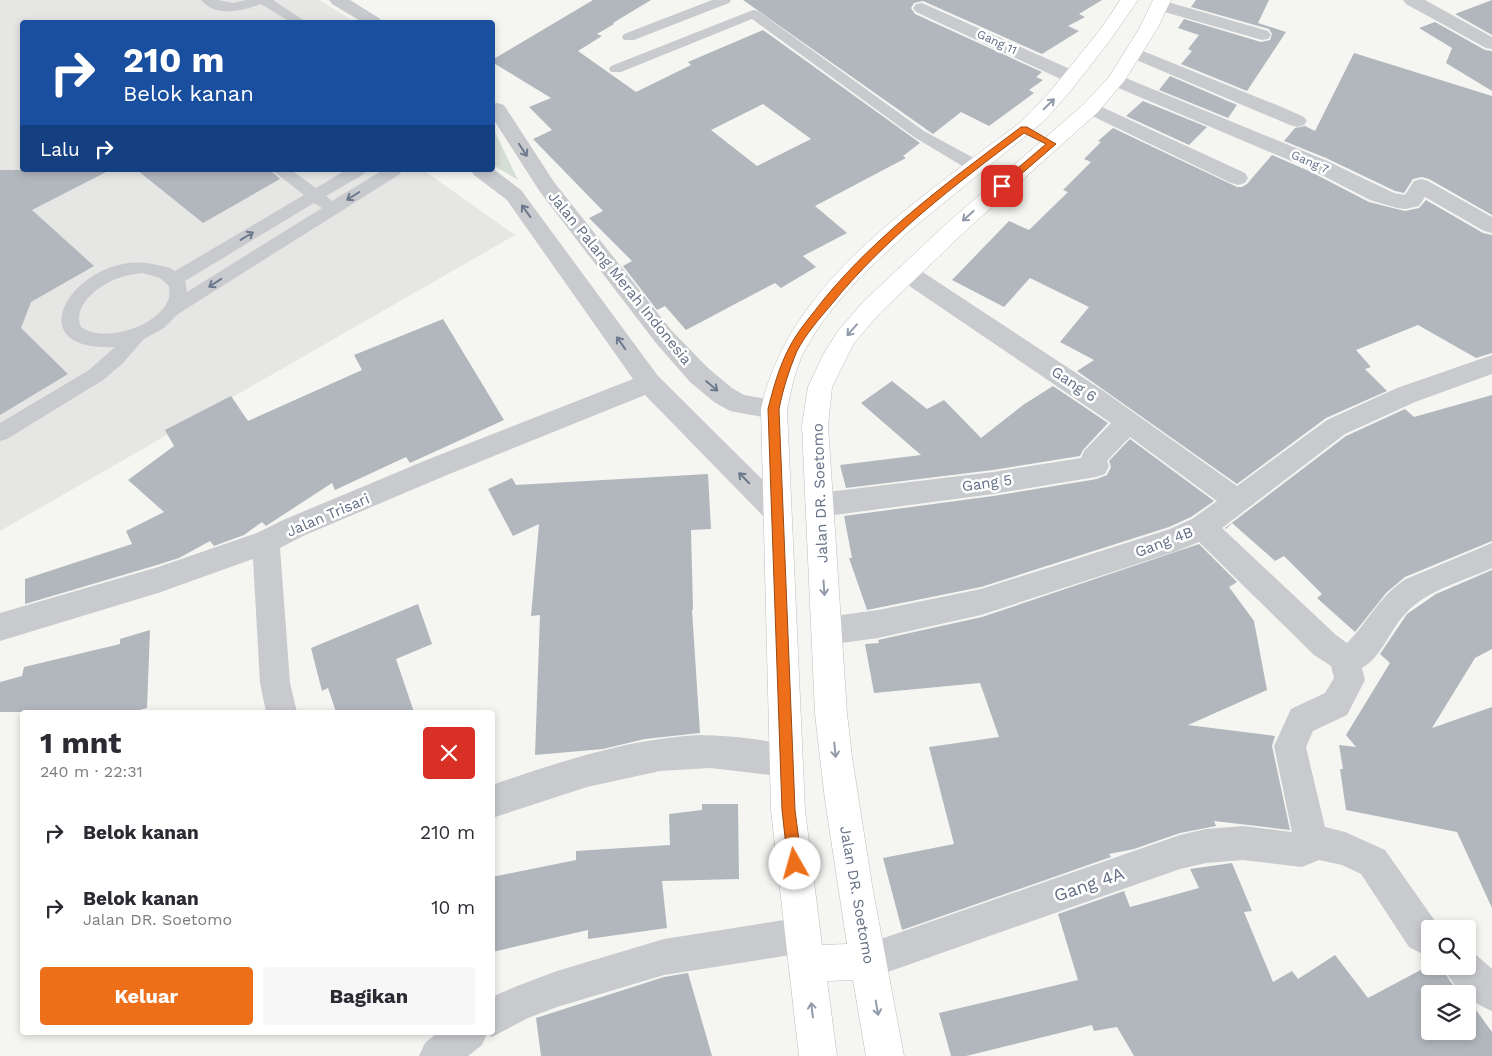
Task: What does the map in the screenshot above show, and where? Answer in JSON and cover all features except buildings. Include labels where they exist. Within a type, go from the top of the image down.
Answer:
[{"type":"street","points":[[338,0],[370,20]]},
{"type":"street","points":[[818,1056],[788,810],[788,761],[774,409],[778,388],[793,350],[803,333],[833,295],[867,258],[975,166],[1024,129],[1064,91],[1072,77],[1096,49],[1128,0]]},
{"type":"street","points":[[1412,0],[1492,44]]},
{"type":"street","points":[[1161,3],[1262,35]]},
{"type":"street","name":"Jalan DR. Soetomo","points":[[885,1056],[836,759],[815,425],[820,387],[846,337],[871,308],[989,196],[1052,144],[1091,108],[1116,80],[1161,3]]},
{"type":"street","name":"Gang 11","points":[[922,8],[1072,77]]},
{"type":"street","points":[[1133,52],[1166,68],[1220,88],[1297,121]]},
{"type":"street","name":"Gang 7","points":[[1116,80],[1294,155],[1344,178],[1352,184],[1396,201],[1412,202],[1421,186],[1492,226]]},
{"type":"street","points":[[1091,108],[1238,178]]},
{"type":"street","name":"Jalan Palang Merah Indonesia","points":[[495,109],[547,186],[590,242],[664,336],[699,375],[723,395],[739,404],[774,409]]},
{"type":"street","points":[[1024,129],[1052,144]]},
{"type":"street","name":"Jalan Palang Merah Indonesia","points":[[484,172],[514,195],[649,383],[778,513]]},
{"type":"street","points":[[558,255],[590,242]]},
{"type":"street","name":"Gang 6","points":[[907,273],[1128,422],[1238,501]]},
{"type":"street","name":"Gang 4B","points":[[827,631],[886,622],[982,602],[1177,539],[1202,527],[1336,427],[1397,399],[1488,371]]},
{"type":"street","name":"Jalan Trisari","points":[[0,628],[158,580],[266,542],[293,528],[438,467],[649,383]]},
{"type":"street","name":"Gang 5","points":[[819,505],[1096,466],[1093,459],[1128,422]]},
{"type":"street","points":[[1202,527],[1325,645],[1344,658],[1358,655],[1395,604],[1416,588],[1492,555]]},
{"type":"street","points":[[266,542],[276,683],[282,710]]},
{"type":"street","points":[[1344,658],[1350,680],[1336,704],[1302,720],[1290,746],[1311,841],[1345,849],[1373,862],[1421,933]]},
{"type":"street","points":[[495,801],[608,765],[677,753],[713,752],[788,761]]},
{"type":"street","name":"Gang 4A","points":[[868,961],[1180,852],[1206,846],[1236,843],[1302,850],[1308,847],[1311,841]]},
{"type":"street","points":[[495,1016],[517,1004],[557,989],[664,957],[805,950],[868,961]]},
{"type":"street","points":[[1472,975],[1492,992]]},
{"type":"street","points":[[438,1056],[465,1035]]},
{"type":"lane","points":[[208,0],[216,6],[232,9],[258,0]]},
{"type":"lane","points":[[264,0],[296,20]]},
{"type":"lane","points":[[629,37],[724,0]]},
{"type":"lane","points":[[735,0],[919,134],[975,166]]},
{"type":"lane","points":[[616,69],[753,14]]},
{"type":"lane","points":[[289,172],[333,208]]},
{"type":"lane","points":[[175,280],[355,172]]},
{"type":"lane","points":[[172,309],[178,298],[179,288],[175,280],[168,273],[150,268],[129,268],[114,272],[87,288],[77,298],[71,308],[69,319],[72,328],[79,335],[90,340],[104,342],[136,336],[151,328],[172,309],[391,172]]},
{"type":"lane","points":[[0,433],[96,375],[115,359],[136,336]]},
{"type":"shaded area","points":[[0,0],[319,0],[352,20],[20,20],[20,172],[426,172],[515,235],[0,531]]},
{"type":"shaded area","points":[[495,132],[518,180],[495,166]]},
{"type":"route","points":[[795,864],[788,810],[788,761],[774,409],[778,388],[793,350],[816,315],[844,281],[893,234],[975,166],[1024,129],[1052,144],[1002,186]]}]
